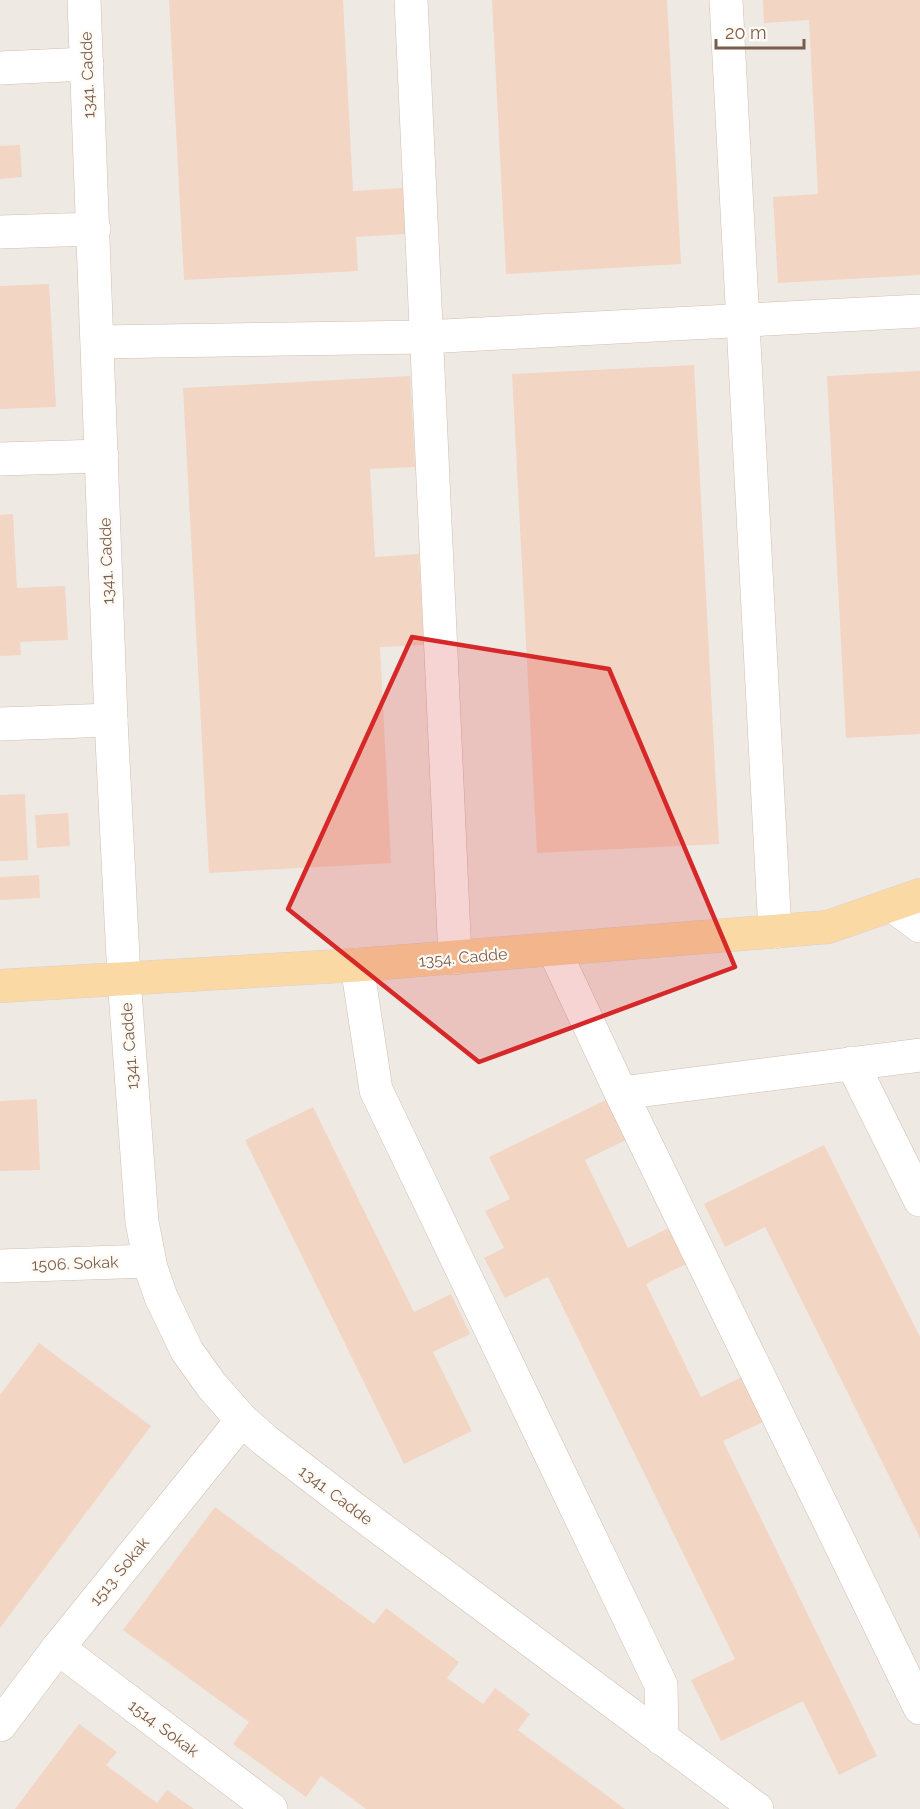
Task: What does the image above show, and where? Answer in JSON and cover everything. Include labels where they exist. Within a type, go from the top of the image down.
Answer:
[{"type":"main road","name":"1354. Cadde","points":[[0,986],[357,965],[828,927],[906,900]]},
{"type":"street","name":"1341. Cadde","points":[[84,0],[99,342],[111,720],[124,978],[142,1222],[149,1261],[161,1297],[188,1352],[212,1386],[242,1420],[349,1505],[757,1809]]},
{"type":"street","points":[[411,0],[455,958]]},
{"type":"street","points":[[726,0],[775,932]]},
{"type":"street","points":[[0,68],[87,63]]},
{"type":"street","points":[[0,232],[94,229]]},
{"type":"street","points":[[99,342],[425,337],[920,311]]},
{"type":"street","points":[[0,459],[102,456]]},
{"type":"street","points":[[0,724],[111,720]]},
{"type":"street","points":[[906,900],[920,926]]},
{"type":"street","points":[[554,950],[621,1093],[920,1708]]},
{"type":"street","points":[[357,965],[376,1090],[661,1685],[662,1739]]},
{"type":"street","points":[[621,1093],[920,1055]]},
{"type":"street","points":[[852,1063],[920,1200]]},
{"type":"street","name":"1506. Sokak","points":[[0,1266],[149,1261]]},
{"type":"street","name":"1513. Sokak","points":[[0,1725],[57,1648],[242,1420]]},
{"type":"street","name":"1514. Sokak","points":[[57,1648],[271,1809]]},
{"type":"highlighted area","points":[[412,637],[609,669],[735,967],[479,1062],[288,909]]},
{"type":"shaded area","points":[[0,0],[920,0],[920,1809],[0,1809]]},
{"type":"building","points":[[169,0],[343,0],[353,191],[403,188],[405,234],[356,237],[358,271],[184,280]]},
{"type":"building","points":[[492,0],[667,0],[681,264],[506,274]]},
{"type":"building","points":[[763,0],[920,0],[920,275],[778,283],[773,197],[818,194],[809,20],[764,23]]},
{"type":"building","points":[[20,145],[22,177],[0,179],[0,146]]},
{"type":"building","points":[[49,284],[56,407],[0,409],[0,286]]},
{"type":"building","points":[[694,365],[719,844],[537,853],[512,374]]},
{"type":"building","points":[[920,371],[920,734],[846,738],[827,376]]},
{"type":"building","points":[[410,376],[415,467],[370,469],[375,557],[419,554],[424,645],[380,647],[391,863],[209,873],[183,388]]},
{"type":"building","points":[[13,514],[17,588],[65,586],[68,640],[20,642],[21,655],[0,656],[0,515]]},
{"type":"building","points":[[25,794],[28,860],[0,861],[0,795]]},
{"type":"building","points":[[68,813],[70,846],[37,848],[35,815]]},
{"type":"building","points":[[39,875],[40,898],[0,900],[0,877]]},
{"type":"building","points":[[610,1098],[630,1138],[585,1160],[628,1248],[673,1226],[690,1262],[646,1284],[701,1397],[746,1375],[767,1420],[723,1441],[877,1756],[839,1775],[803,1701],[721,1741],[691,1680],[735,1659],[548,1277],[505,1298],[484,1258],[504,1248],[485,1211],[510,1199],[489,1157]]},
{"type":"building","points":[[37,1099],[40,1170],[0,1171],[0,1101]]},
{"type":"building","points":[[313,1107],[414,1312],[451,1294],[470,1334],[433,1352],[472,1431],[404,1464],[245,1140]]},
{"type":"building","points":[[824,1145],[920,1337],[920,1538],[765,1227],[725,1247],[704,1204]]},
{"type":"building","points":[[39,1343],[151,1426],[0,1628],[0,1395]]},
{"type":"building","points":[[215,1507],[374,1624],[386,1608],[459,1662],[447,1678],[483,1704],[495,1688],[530,1714],[518,1730],[625,1809],[366,1809],[321,1776],[306,1797],[233,1744],[249,1722],[123,1630]]},
{"type":"building","points":[[79,1724],[117,1752],[106,1765],[157,1803],[167,1790],[194,1809],[15,1809]]}]
